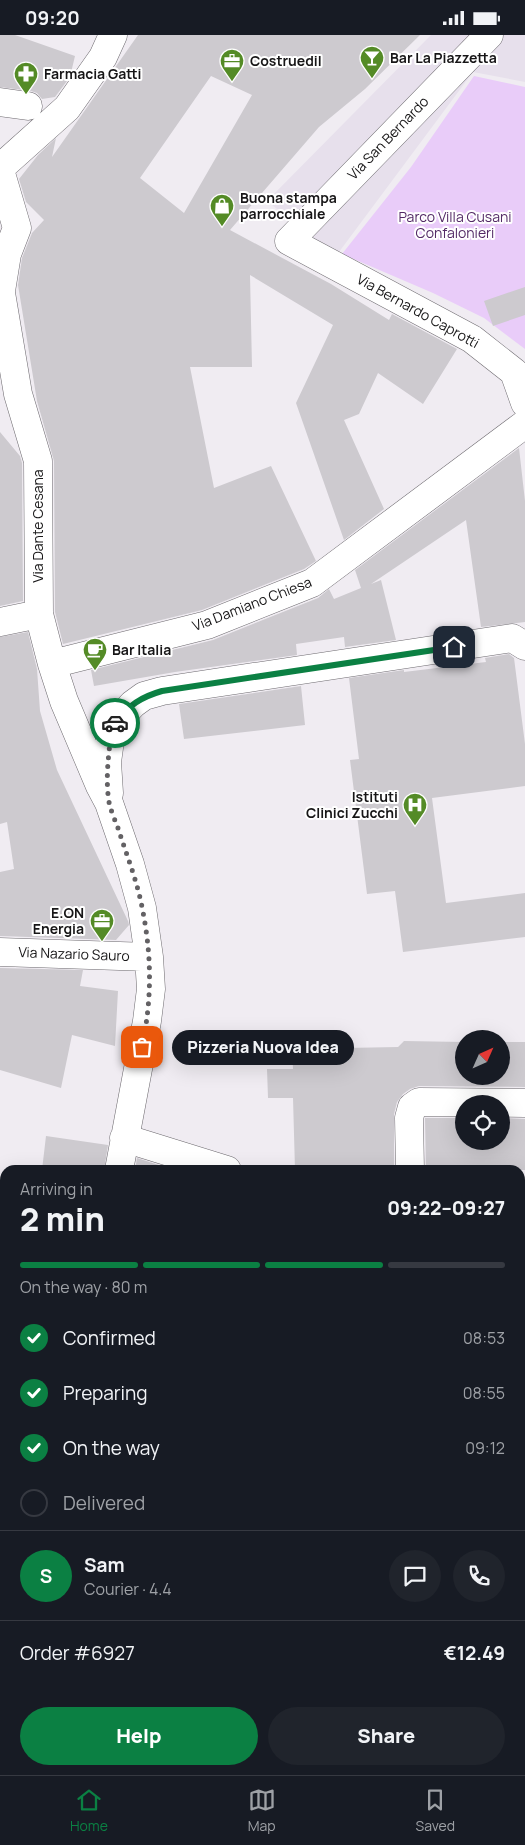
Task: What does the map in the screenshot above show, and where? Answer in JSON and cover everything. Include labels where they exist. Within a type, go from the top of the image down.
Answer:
[{"type":"street","points":[[0,169],[67,108],[103,57],[113,35]]},
{"type":"street","name":"Via San Bernardo","points":[[289,241],[489,35]]},
{"type":"street","points":[[0,102],[28,106]]},
{"type":"street","name":"Via Dante Cesana","points":[[0,169],[17,228],[7,255],[0,290],[18,394],[38,461],[39,614],[64,701],[109,803],[130,864],[142,908],[149,957],[150,989],[147,1021],[120,1165]]},
{"type":"street","name":"Via Bernardo Caprotti","points":[[289,241],[472,339],[514,372],[525,403]]},
{"type":"street","name":"Via Damiano Chiesa","points":[[52,664],[207,625],[312,583],[525,424]]},
{"type":"street","points":[[0,622],[39,614]]},
{"type":"street","points":[[64,701],[79,713],[102,724],[112,726],[133,704],[144,696],[162,691],[512,638],[525,646]]},
{"type":"street","name":"Via Dante Cesana","points":[[109,803],[107,761],[112,726]]},
{"type":"street","name":"Via Nazario Sauro","points":[[0,952],[149,957]]},
{"type":"street","points":[[410,1165],[409,1118],[412,1107],[418,1103],[525,1103]]},
{"type":"street","points":[[124,1138],[211,1165]]},
{"type":"shaded area","points":[[431,35],[525,35],[525,82],[473,72],[336,256],[267,201]]},
{"type":"green space","name":"Parco Villa Cusani Confalonieri","points":[[474,76],[525,87],[525,349],[484,318],[433,293],[342,254],[411,167]]},
{"type":"building","points":[[0,35],[15,35],[75,56],[70,77],[55,97],[42,99],[37,93],[31,91],[0,87]]},
{"type":"building","points":[[138,35],[420,35],[365,89],[319,127],[230,230],[331,284],[389,320],[392,314],[457,349],[423,404],[378,373],[359,414],[344,420],[384,509],[344,540],[296,403],[333,325],[250,275],[252,367],[190,367],[214,488],[271,466],[316,561],[304,569],[202,610],[63,644],[55,612],[54,461],[37,401],[18,285],[22,258],[32,233],[44,220],[26,202],[19,179],[38,155],[56,138],[52,157]],"holes":[[[211,76],[252,95],[184,213],[140,178]]]},
{"type":"building","points":[[525,287],[525,315],[493,326],[484,301]]},
{"type":"building","points":[[0,432],[20,456],[22,463],[23,601],[0,606]]},
{"type":"building","points":[[519,448],[525,501],[525,622],[481,627],[466,520],[371,584],[381,580],[396,640],[345,647],[344,637],[296,644],[297,655],[175,672],[94,686],[91,670],[213,640],[318,598],[329,589],[334,599],[361,588],[355,570]]},
{"type":"building","points":[[28,632],[37,669],[40,711],[57,770],[128,921],[129,925],[116,940],[0,936],[0,872],[14,869],[7,822],[0,824],[0,637]]},
{"type":"building","points":[[509,654],[514,658],[525,744],[525,786],[432,798],[446,903],[525,893],[525,937],[403,952],[395,891],[367,894],[350,760],[359,759],[349,678],[404,670],[404,672],[486,662],[485,658]]},
{"type":"building","points":[[301,686],[305,725],[184,739],[179,704]]},
{"type":"building","points":[[0,968],[83,970],[80,986],[118,991],[115,1046],[72,1035],[61,1088],[0,1070]]},
{"type":"building","points":[[404,1041],[455,1042],[455,1085],[510,1085],[510,1042],[525,1042],[525,1087],[419,1086],[410,1089],[397,1102],[394,1114],[394,1165],[295,1165],[293,1098],[268,1098],[267,1069],[293,1069],[292,1049],[398,1047]]},
{"type":"building","points":[[425,1118],[455,1118],[455,1150],[510,1150],[510,1118],[525,1119],[525,1165],[426,1165]]},
{"type":"building","points":[[46,1136],[108,1145],[105,1165],[43,1165]]},
{"type":"building","points":[[137,1158],[159,1165],[136,1165]]},
{"type":"way so far","points":[[115,723],[112,726],[107,761],[109,803],[130,864],[142,908],[149,957],[150,989],[142,1047]]},
{"type":"place","name":"Bar La Piazzetta","points":[[372,79]]},
{"type":"place","name":"Costruedil","points":[[232,82]]},
{"type":"place","name":"Farmacia Gatti","points":[[26,95]]},
{"type":"place","name":"Buona stampa parrocchiale","points":[[222,227]]},
{"type":"place","name":"Bar Italia","points":[[95,671]]},
{"type":"place","name":"Istituti Clinici Zucchi","points":[[415,826]]},
{"type":"place","name":"E.ON Energia","points":[[102,942]]},
{"type":"place","name":"Pizzeria Nuova Idea","points":[[142,1047]]},
{"type":"route","points":[[115,723],[133,704],[144,696],[162,691],[454,647]]}]
